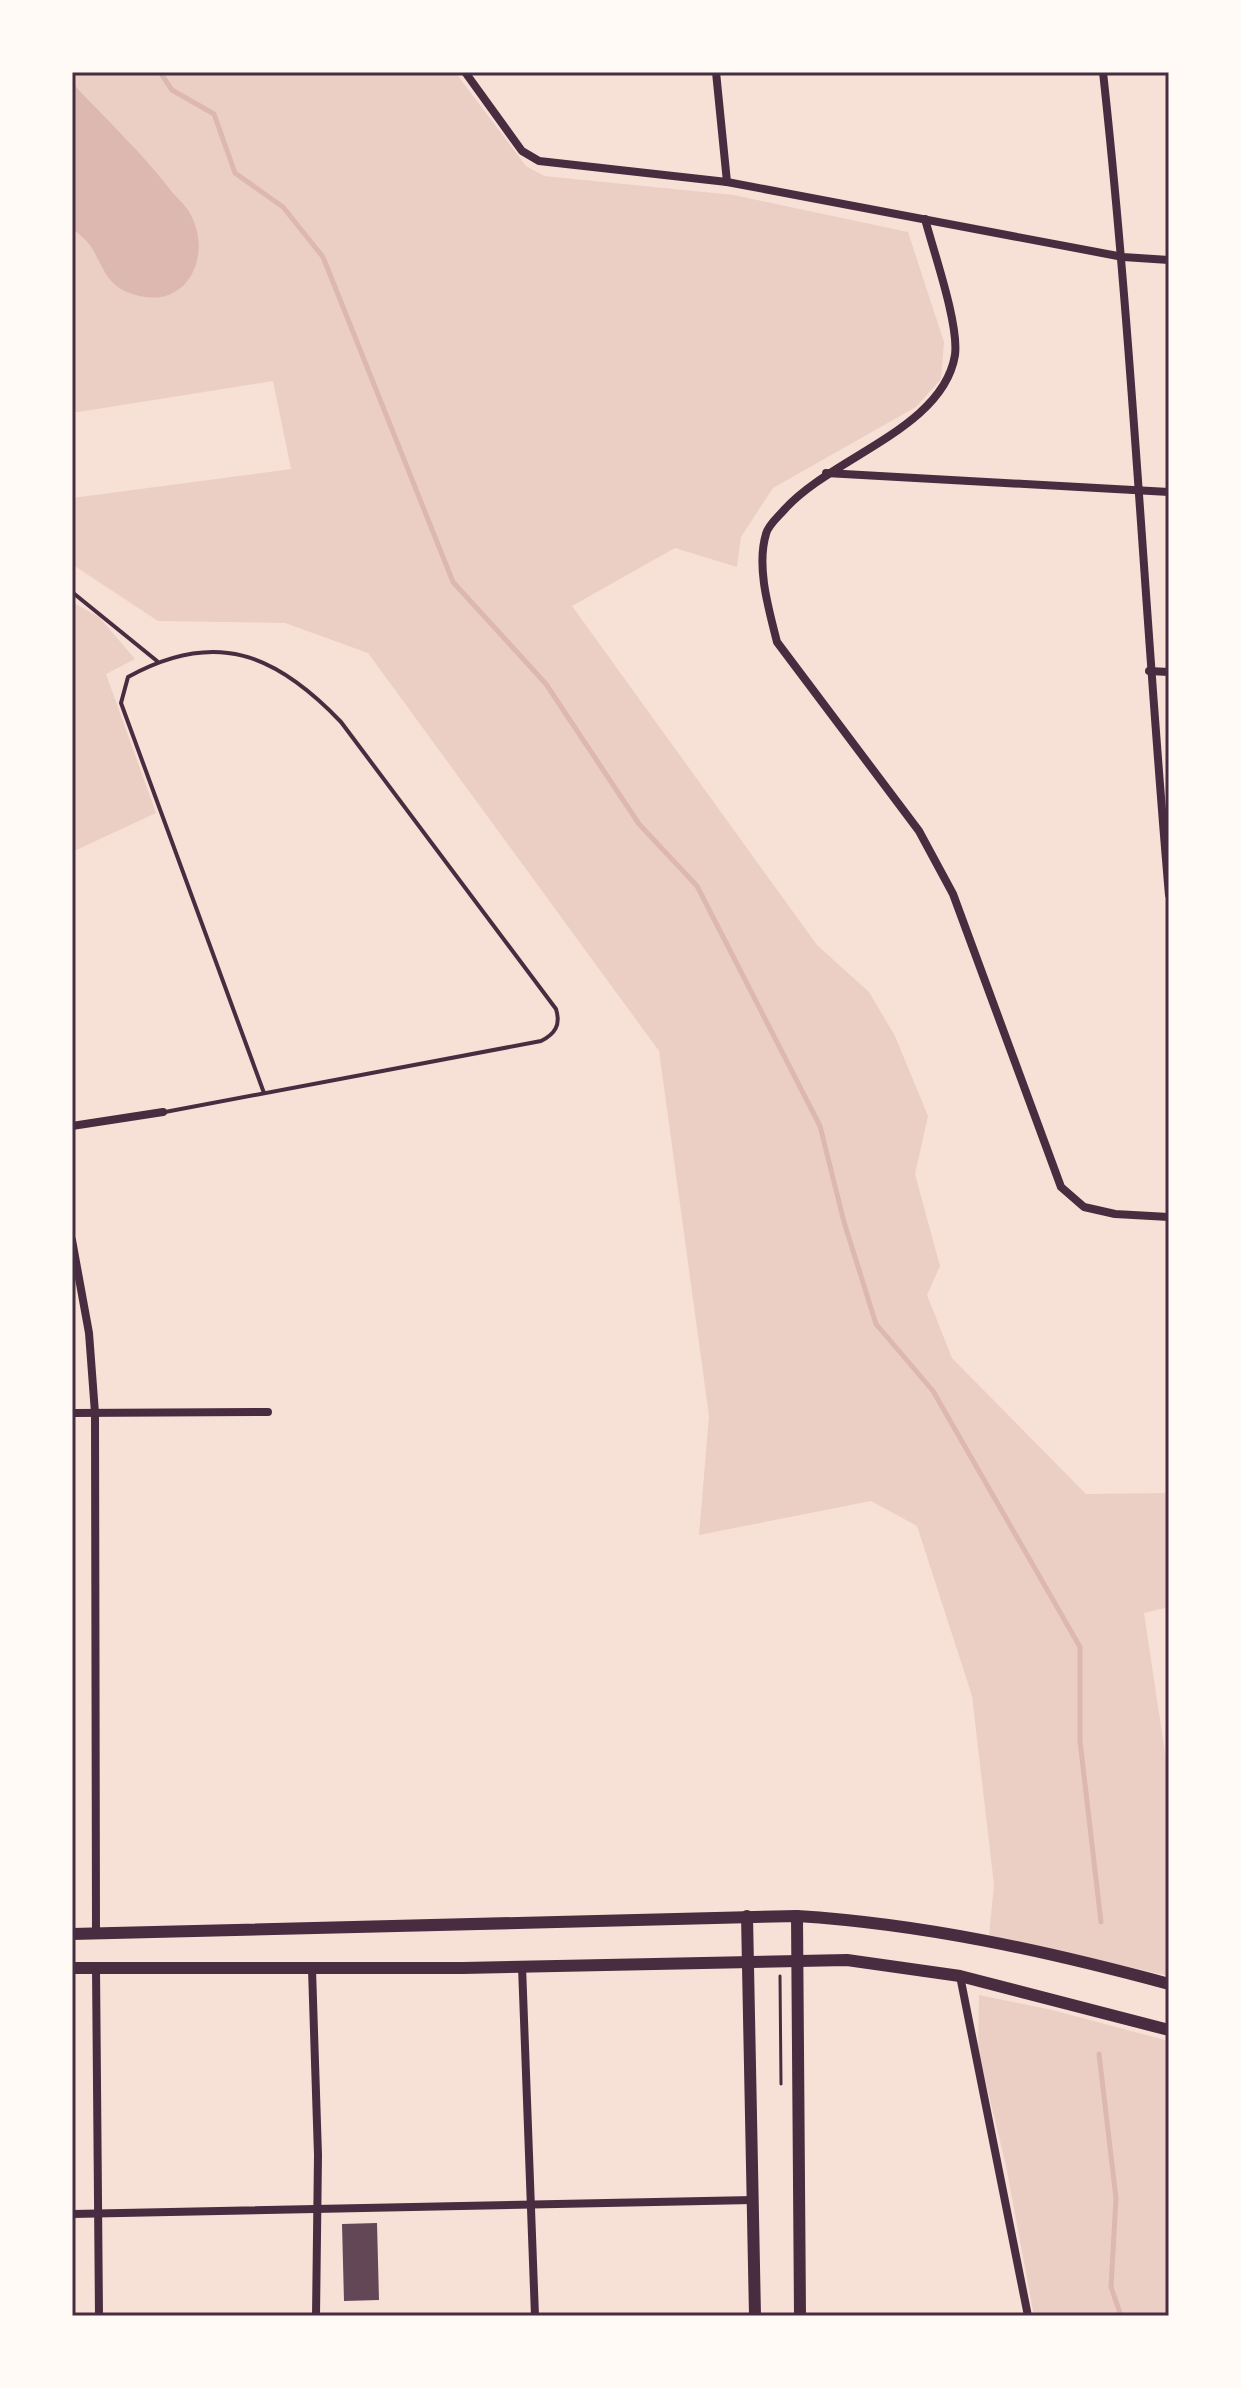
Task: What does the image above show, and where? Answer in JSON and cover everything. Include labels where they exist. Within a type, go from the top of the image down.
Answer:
[{"type":"main road","points":[[747,1916],[755,2316]]},
{"type":"main road","points":[[72,1934],[797,1916],[873,1921],[952,1933],[1169,1984]]},
{"type":"main road","points":[[797,1916],[800,1961],[800,2316]]},
{"type":"main road","points":[[72,1968],[312,1969],[863,1962],[960,1976],[1169,2030]]},
{"type":"street","points":[[465,72],[522,151],[539,161],[727,182],[1123,257],[1169,260]]},
{"type":"street","points":[[716,72],[727,182]]},
{"type":"street","points":[[1103,72],[1123,257],[1149,671],[1169,895]]},
{"type":"street","points":[[925,219],[955,335],[949,377],[936,400],[916,417],[826,473],[792,501],[766,533],[763,565],[777,642],[919,831],[953,894],[1061,1187],[1084,1207],[1115,1214],[1169,1217]]},
{"type":"street","points":[[826,473],[1169,492]]},
{"type":"street","points":[[1149,671],[1169,672]]},
{"type":"street","points":[[72,1126],[163,1112]]},
{"type":"street","points":[[72,1240],[89,1333],[95,1413],[96,1934]]},
{"type":"street","points":[[72,1413],[268,1412]]},
{"type":"street","points":[[522,1966],[535,2316]]},
{"type":"street","points":[[96,1967],[99,2316]]},
{"type":"street","points":[[312,1969],[318,2212],[316,2316]]},
{"type":"street","points":[[960,1976],[1028,2316]]},
{"type":"street","points":[[72,2214],[318,2212],[753,2200]]},
{"type":"lane","points":[[72,592],[157,661]]},
{"type":"lane","points":[[163,1112],[541,1041],[551,1036],[558,1017],[350,734],[317,697],[254,659],[227,651],[199,650],[157,661],[128,677],[121,703],[264,1093]]},
{"type":"shaded area","points":[[72,72],[455,72],[526,166],[544,176],[734,195],[908,232],[944,342],[941,379],[916,407],[773,488],[741,537],[737,567],[675,548],[572,606],[817,945],[869,992],[895,1036],[928,1116],[915,1174],[940,1266],[927,1295],[952,1358],[1086,1494],[1169,1493],[1169,1607],[1144,1613],[1169,1779],[1169,1976],[989,1935],[994,1885],[972,1696],[917,1526],[871,1501],[699,1535],[709,1416],[659,1051],[368,653],[285,623],[158,621],[73,565],[72,498],[291,469],[273,381],[72,413]]},
{"type":"shaded area","points":[[72,83],[186,208],[196,227],[199,244],[197,261],[180,288],[166,296],[148,297],[120,288],[109,278],[90,245],[72,228]]},
{"type":"shaded area","points":[[72,602],[99,617],[135,659],[106,674],[156,813],[72,852]]},
{"type":"shaded area","points":[[979,1995],[1052,2010],[1169,2041],[1169,2316],[1034,2316],[1006,2166],[978,2050]]},
{"type":"building","points":[[377,2223],[379,2300],[344,2301],[342,2224]]},
{"type":"waterway","points":[[160,72],[172,90],[214,114],[235,173],[283,207],[323,257],[453,582],[546,684],[639,824],[697,886],[820,1126],[844,1222],[876,1324],[933,1391],[1080,1647],[1080,1741],[1101,1922]]},
{"type":"waterway","points":[[1099,2054],[1116,2198],[1111,2287],[1121,2316]]}]
